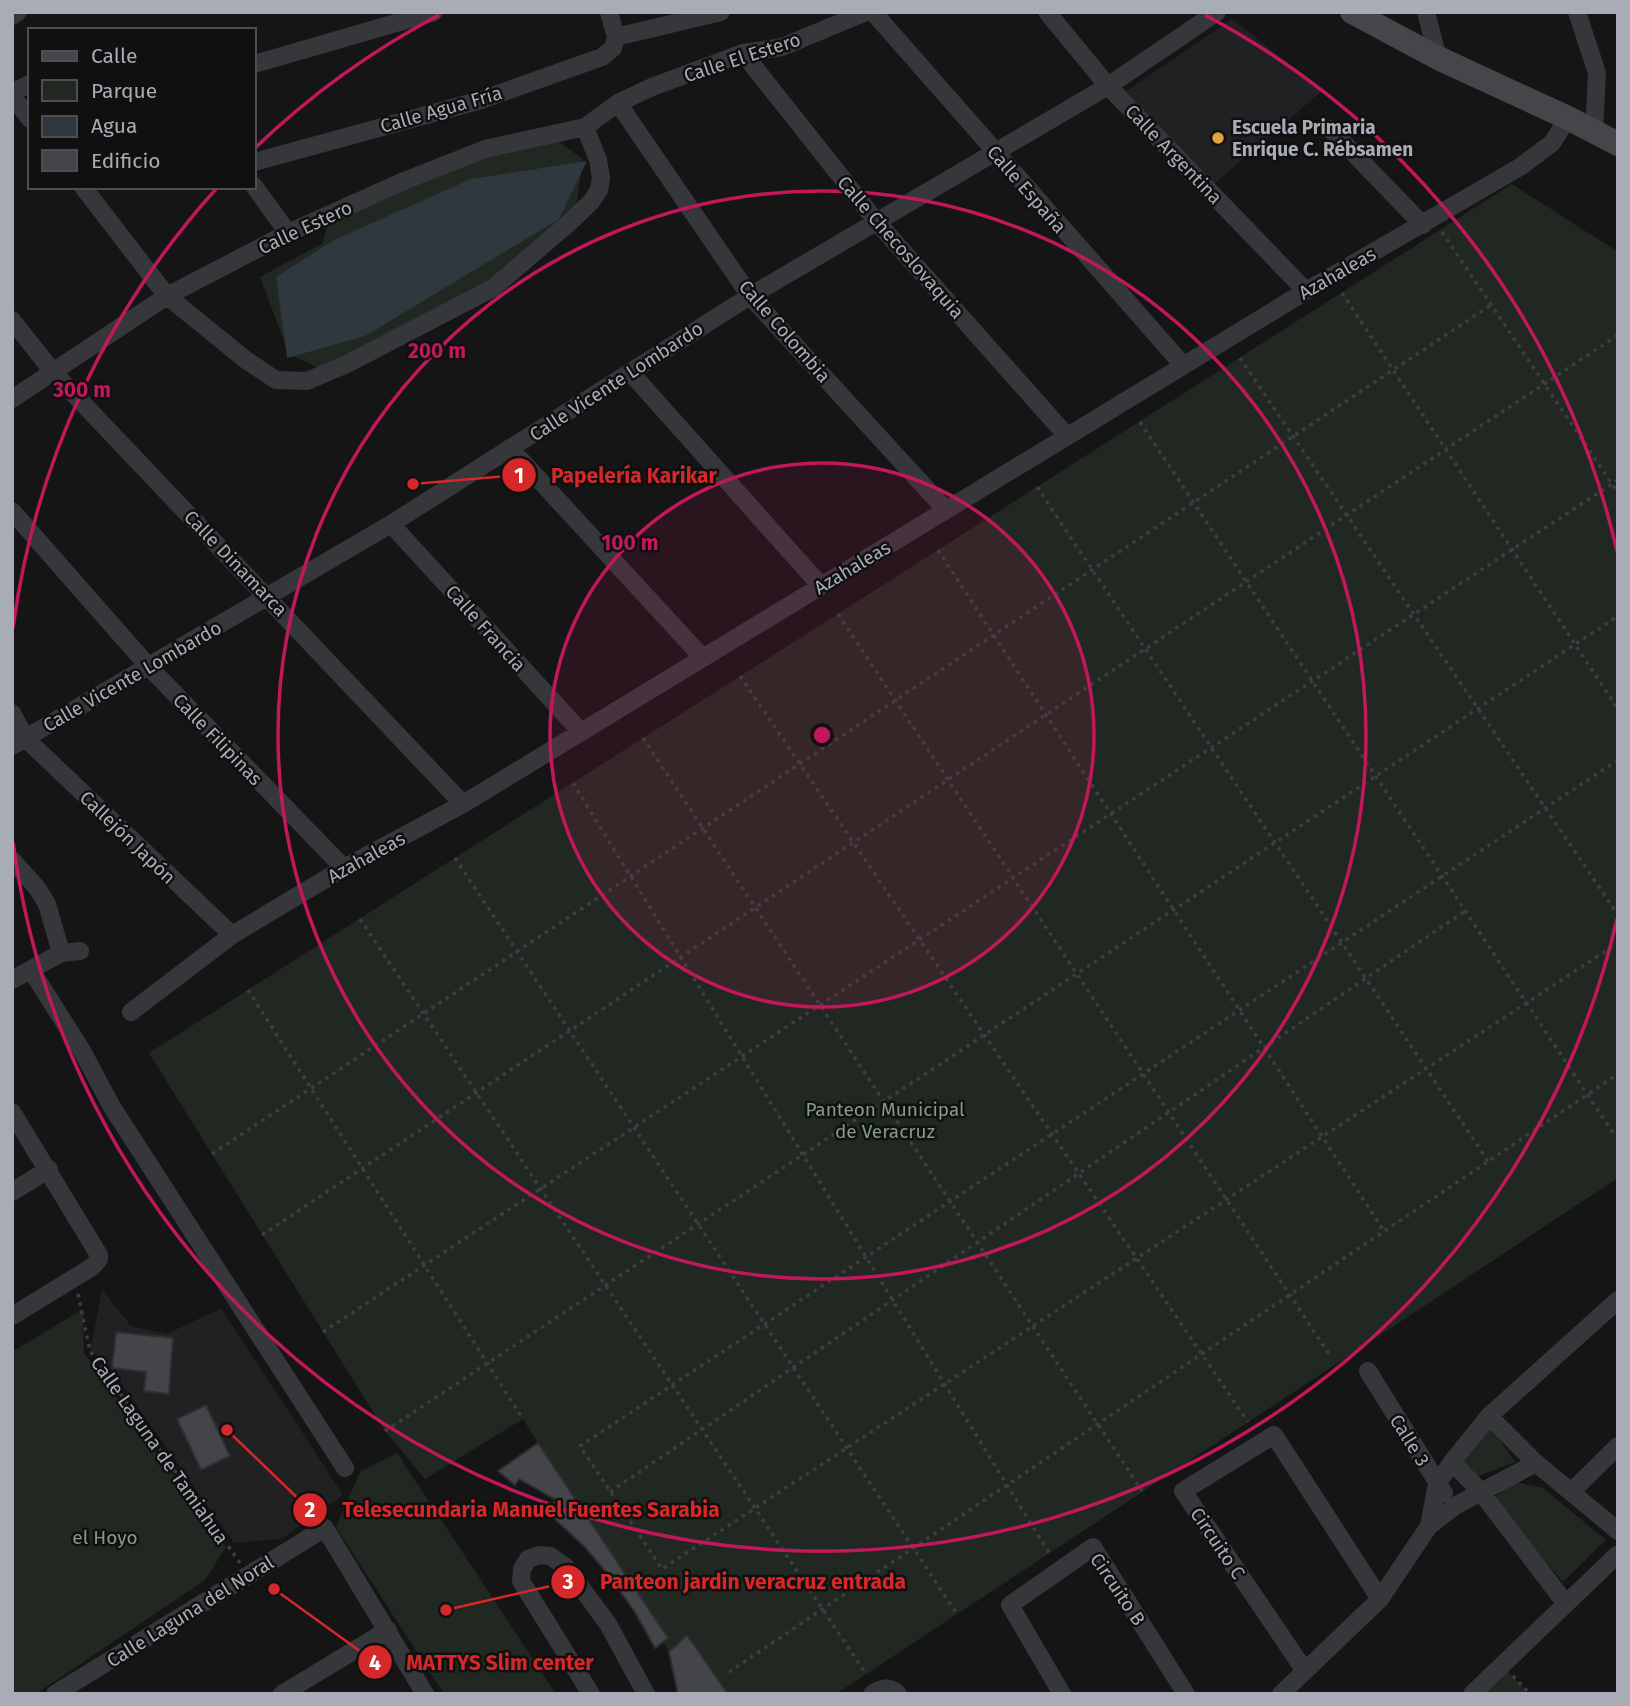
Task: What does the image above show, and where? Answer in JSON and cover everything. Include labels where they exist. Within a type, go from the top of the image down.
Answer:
[{"type":"street","points":[[12,16],[18,12]]},
{"type":"street","points":[[256,63],[434,12]]},
{"type":"street","points":[[609,12],[616,37],[721,12]]},
{"type":"street","name":"Calle El Estero","points":[[618,103],[652,87],[743,53],[782,47],[866,12]]},
{"type":"street","name":"Calle España","points":[[873,12],[1183,365]]},
{"type":"street","name":"Calle Argentina","points":[[1046,12],[1108,86],[1306,290]]},
{"type":"street","name":"Calle Vicente Lombardo","points":[[19,742],[391,524],[750,296],[1108,86],[1217,12]]},
{"type":"street","points":[[1352,12],[1438,58],[1618,144]]},
{"type":"street","points":[[1426,12],[1438,58]]},
{"type":"street","points":[[1577,12],[1597,73],[1594,132]]},
{"type":"street","name":"Calle Agua Fría","points":[[256,161],[481,100],[602,57],[613,48],[616,37]]},
{"type":"street","name":"Calle Checoslovaquia","points":[[743,53],[876,221],[1067,436]]},
{"type":"street","points":[[28,85],[12,94],[28,116]]},
{"type":"street","name":"Calle Estero","points":[[12,399],[167,296],[288,233],[404,181],[485,149],[585,127],[618,103]]},
{"type":"street","name":"Calle Colombia","points":[[618,103],[750,296],[946,510]]},
{"type":"street","name":"Azahaleas","points":[[131,1012],[232,935],[344,868],[463,804],[1306,290],[1432,228],[1552,143],[1568,118]]},
{"type":"street","points":[[85,189],[167,296],[246,360],[276,380],[307,381],[346,365],[493,288],[569,223],[599,190],[601,178],[598,160],[585,127]]},
{"type":"street","points":[[1330,129],[1432,228]]},
{"type":"street","points":[[256,189],[288,233]]},
{"type":"street","name":"Calle Dinamarca","points":[[12,320],[53,372],[463,804]]},
{"type":"street","points":[[630,372],[821,586]]},
{"type":"street","points":[[510,449],[703,658]]},
{"type":"street","name":"Calle Filipinas","points":[[12,511],[149,667],[344,868]]},
{"type":"street","name":"Calle Francia","points":[[391,524],[581,732]]},
{"type":"street","name":"Callejón Japón","points":[[12,713],[19,742],[232,935]]},
{"type":"street","points":[[12,860],[37,888],[71,952],[12,980]]},
{"type":"street","points":[[31,970],[81,1049],[112,1107],[345,1468]]},
{"type":"street","points":[[12,1112],[99,1255],[92,1267],[12,1316]]},
{"type":"street","points":[[12,1192],[49,1169]]},
{"type":"street","points":[[1429,1526],[1437,1484],[1489,1416],[1618,1300]]},
{"type":"street","name":"Calle 3","points":[[1368,1371],[1437,1484],[1455,1506]]},
{"type":"street","points":[[1489,1416],[1535,1463],[1618,1531]]},
{"type":"street","name":"Circuito C","points":[[1305,1671],[1183,1491],[1274,1435],[1380,1598]]},
{"type":"street","points":[[1571,1492],[1618,1446]]},
{"type":"street","points":[[1452,1462],[1481,1492],[1566,1604]]},
{"type":"street","points":[[1281,1694],[1380,1598],[1429,1526],[1455,1506],[1535,1463]]},
{"type":"street","name":"Calle Laguna del Noral","points":[[55,1694],[325,1528],[388,1630]]},
{"type":"street","name":"Circuito B","points":[[1062,1694],[1010,1605],[1093,1547],[1186,1694]]},
{"type":"street","points":[[1472,1694],[1618,1554]]},
{"type":"street","points":[[591,1694],[521,1581],[522,1569],[528,1559],[539,1555],[550,1556],[566,1567],[608,1623],[646,1694]]},
{"type":"street","points":[[282,1694],[388,1630],[425,1694]]},
{"type":"street","points":[[872,1694],[880,1688],[889,1688],[898,1694]]},
{"type":"path","points":[[1432,228],[1491,305],[1618,493]]},
{"type":"path","points":[[1342,293],[1618,709]]},
{"type":"path","points":[[212,1154],[1491,305]]},
{"type":"path","points":[[262,1235],[1618,335]]},
{"type":"path","points":[[1240,358],[1618,915]]},
{"type":"path","points":[[1140,422],[1613,1133]]},
{"type":"path","points":[[323,1332],[1618,480]]},
{"type":"path","points":[[1037,488],[1488,1161]]},
{"type":"path","points":[[938,550],[1384,1231]]},
{"type":"path","points":[[838,614],[1329,1354]]},
{"type":"path","points":[[385,1431],[1618,616]]},
{"type":"path","points":[[740,676],[1248,1422]]},
{"type":"path","points":[[643,738],[1142,1492]]},
{"type":"path","points":[[1618,760],[580,1446],[662,1569],[1618,943]]},
{"type":"path","points":[[573,783],[1049,1553]]},
{"type":"path","points":[[455,858],[957,1614]]},
{"type":"path","points":[[610,1492],[1465,911]]},
{"type":"path","points":[[360,919],[866,1674]]},
{"type":"path","points":[[248,990],[523,1419]]},
{"type":"path","points":[[729,1672],[1618,1074]]},
{"type":"path","name":"Calle Laguna de Tamiahua","points":[[74,1279],[90,1351],[248,1575]]},
{"type":"shaded area","name":"Escuela Primaria Enrique C. Rébsamen","points":[[1232,19],[1323,90],[1214,184],[1125,92]]},
{"type":"shaded area","points":[[102,1290],[131,1326],[167,1334],[221,1308],[343,1495],[282,1539],[234,1543],[108,1365],[90,1350]]},
{"type":"green space","points":[[541,129],[583,159],[575,214],[541,255],[446,310],[319,368],[289,354],[260,277],[323,243],[329,217]]},
{"type":"green space","name":"Panteon Municipal de Veracruz","points":[[1512,184],[1618,252],[1618,1178],[836,1694],[678,1694],[669,1652],[523,1419],[425,1479],[385,1431],[149,1053]]},
{"type":"green space","name":"el Hoyo","points":[[83,1309],[84,1353],[226,1547],[205,1580],[36,1694],[12,1694],[12,1352]]},
{"type":"green space","points":[[1491,1427],[1515,1462],[1476,1477],[1459,1460]]},
{"type":"green space","points":[[397,1453],[556,1694],[444,1694],[336,1527],[360,1472]]},
{"type":"green space","points":[[1516,1482],[1543,1488],[1606,1540],[1563,1582],[1491,1499]]},
{"type":"green space","points":[[1502,1665],[1529,1694],[1471,1694]]},
{"type":"water","points":[[587,161],[559,219],[365,336],[287,358],[276,277],[334,240],[471,179]]},
{"type":"building","points":[[116,1332],[173,1338],[169,1394],[144,1391],[146,1372],[112,1368]]},
{"type":"building","points":[[206,1405],[230,1456],[201,1470],[177,1419]]},
{"type":"building","points":[[538,1443],[668,1638],[655,1648],[635,1612],[607,1573],[585,1547],[546,1511],[556,1500],[519,1479],[515,1485],[498,1471]]},
{"type":"building","points":[[687,1635],[728,1694],[678,1694],[669,1652]]},
{"type":"place","name":"Escuela Primaria Enrique C. Rébsamen","points":[[1218,138]]},
{"type":"place","name":"Papelería Karikar","points":[[413,484]]},
{"type":"place","name":"Telesecundaria Manuel Fuentes Sarabia","points":[[227,1430]]},
{"type":"place","name":"MATTYS Slim center","points":[[274,1589]]},
{"type":"place","name":"Panteon jardin veracruz entrada","points":[[446,1610]]}]
